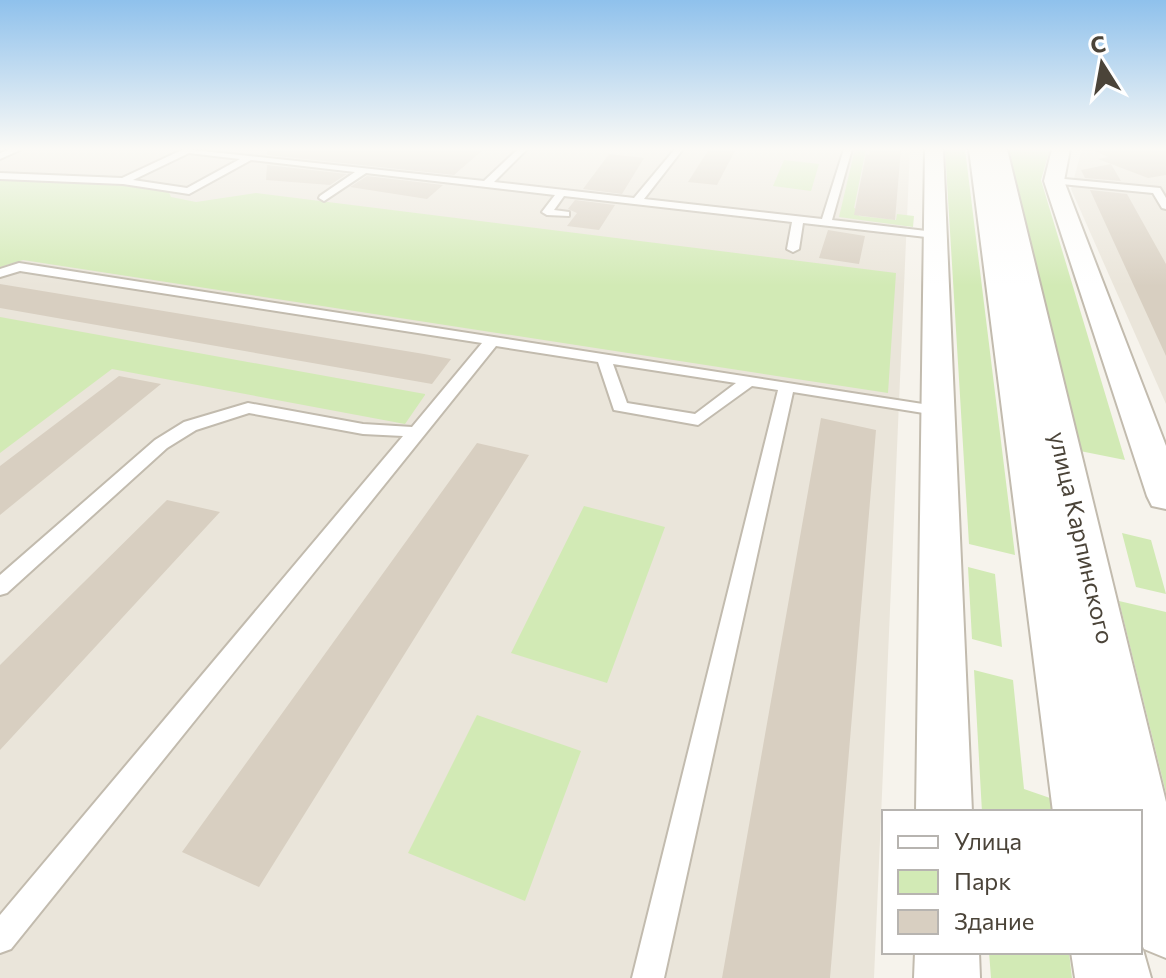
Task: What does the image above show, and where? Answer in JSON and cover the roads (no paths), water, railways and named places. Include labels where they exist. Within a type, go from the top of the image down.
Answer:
[{"type":"street","points":[[935,195],[944,810]]},
{"type":"street","name":"улица Карпинского","points":[[987,195],[1086,810]]},
{"type":"street","name":"улица Карпинского","points":[[1007,195],[1140,810]]},
{"type":"street","points":[[1059,195],[1163,480]]},
{"type":"street","name":"улица Карпинского","points":[[1142,819],[1166,927]]},
{"type":"street","points":[[947,954],[947,978]]},
{"type":"street","points":[[1108,954],[1113,978]]},
{"type":"lane","points":[[324,198],[329,195]]},
{"type":"lane","points":[[560,195],[547,212],[565,214]]},
{"type":"lane","points":[[584,195],[935,235]]},
{"type":"lane","points":[[637,201],[642,195]]},
{"type":"lane","points":[[826,223],[834,195]]},
{"type":"lane","points":[[793,249],[798,219]]},
{"type":"lane","points":[[0,273],[19,267],[936,410]]},
{"type":"lane","points":[[0,938],[492,341]]},
{"type":"lane","points":[[604,358],[620,407],[698,420],[750,380]]},
{"type":"lane","points":[[648,978],[787,386]]},
{"type":"lane","points":[[0,587],[161,444],[190,426],[248,408],[363,429],[416,432]]}]
